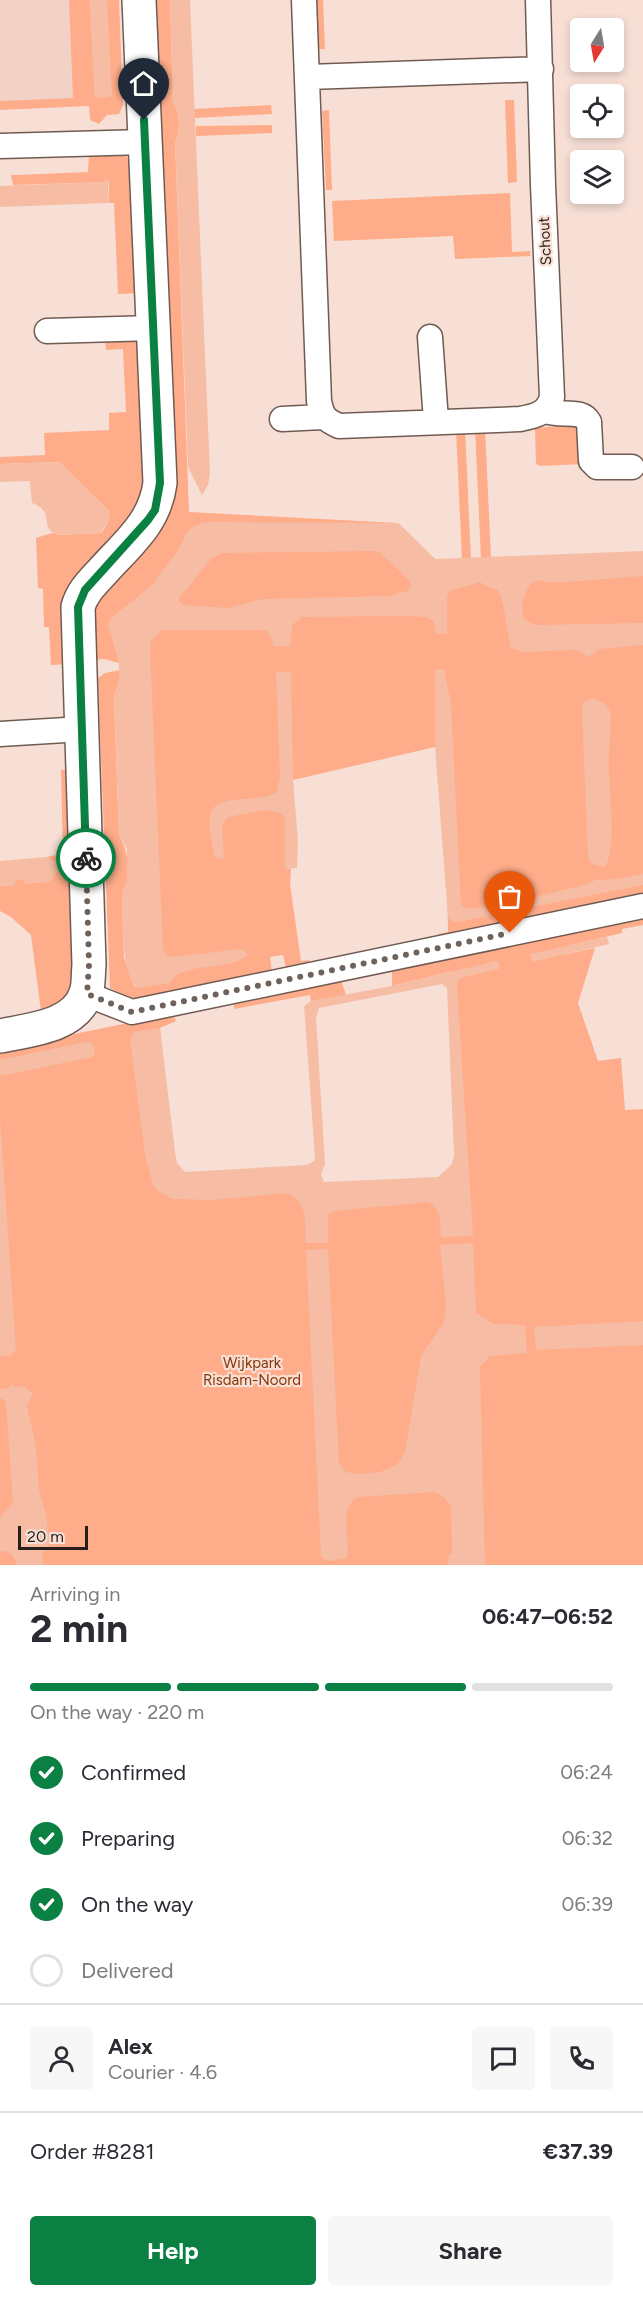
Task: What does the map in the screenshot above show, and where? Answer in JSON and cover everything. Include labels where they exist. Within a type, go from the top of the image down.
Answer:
[{"type":"street","points":[[0,1036],[50,1026],[75,1011],[87,994],[89,965],[78,614],[80,599],[85,590],[148,520],[158,497],[160,483],[139,0]]},
{"type":"street","points":[[304,0],[319,401],[323,417],[339,426],[520,419],[545,411],[557,415],[580,413],[590,422],[591,461],[597,467],[632,466]]},
{"type":"street","name":"Schout","points":[[538,0],[552,397],[545,411]]},
{"type":"street","points":[[308,78],[541,69]]},
{"type":"street","points":[[0,147],[145,142]]},
{"type":"street","points":[[47,331],[154,328]]},
{"type":"street","points":[[430,337],[436,421]]},
{"type":"street","points":[[282,419],[323,417]]},
{"type":"street","points":[[0,734],[82,729]]},
{"type":"street","points":[[87,994],[132,1012],[643,906]]},
{"type":"shaded area","points":[[0,0],[97,0],[100,97],[0,101]]},
{"type":"shaded area","points":[[90,0],[107,0],[112,96],[101,98],[100,96],[95,97]]},
{"type":"shaded area","points":[[170,0],[190,0],[210,473],[208,485],[202,495],[188,467],[175,142],[179,122],[173,103]]},
{"type":"shaded area","points":[[108,179],[109,203],[0,207],[0,186],[104,182]]},
{"type":"shaded area","points":[[59,462],[109,511],[109,520],[101,531],[102,533],[59,535],[53,532],[47,525],[44,511],[32,503],[30,481],[0,482],[0,464]]},
{"type":"shaded area","points":[[203,522],[398,523],[435,559],[643,551],[643,576],[554,583],[536,580],[528,588],[522,610],[525,620],[536,625],[643,623],[643,645],[599,649],[589,657],[577,650],[523,652],[511,648],[498,590],[480,582],[450,591],[447,597],[447,634],[436,633],[434,622],[426,617],[402,616],[302,617],[292,625],[290,646],[273,646],[272,638],[266,630],[161,630],[151,641],[150,651],[163,948],[165,954],[171,957],[242,949],[248,954],[236,962],[186,970],[176,975],[169,983],[137,988],[128,972],[124,947],[122,892],[127,880],[127,849],[119,835],[114,697],[119,680],[119,663],[108,625],[110,619],[157,581],[156,579],[177,552],[187,532]],"holes":[[[378,551],[409,580],[411,585],[408,591],[389,596],[263,599],[227,608],[183,605],[179,601],[179,598],[212,558],[222,553]]]},
{"type":"shaded area","points":[[444,669],[451,704],[461,905],[467,909],[489,906],[491,916],[456,922],[452,922],[448,917],[435,747],[435,670]]},
{"type":"shaded area","points":[[276,672],[291,672],[293,780],[298,841],[297,868],[285,869],[285,817],[281,813],[266,810],[228,817],[222,824],[224,859],[214,857],[210,825],[213,808],[220,803],[277,792],[280,776]]},
{"type":"shaded area","points":[[592,698],[604,703],[611,714],[609,763],[612,835],[609,859],[605,867],[592,864],[588,859],[582,710],[583,703]]},
{"type":"shaded area","points":[[46,857],[56,863],[62,862],[63,871],[58,871],[50,882],[25,884],[24,879],[16,880],[15,885],[0,886],[0,861]]},
{"type":"shaded area","points":[[643,874],[643,885],[521,909],[519,901],[588,884],[595,880],[618,879]]},
{"type":"shaded area","points":[[607,937],[609,944],[532,962],[530,954]]},
{"type":"shaded area","points":[[499,962],[499,969],[460,978],[457,984],[473,1236],[441,1237],[438,1213],[428,1202],[335,1211],[328,1215],[328,1243],[305,1243],[305,1221],[302,1208],[294,1197],[287,1193],[212,1200],[172,1199],[158,1191],[153,1185],[145,1155],[130,1039],[134,1032],[160,1028],[175,1152],[177,1163],[185,1172],[307,1165],[314,1161],[315,1156],[304,1006],[311,1001]],"holes":[[[442,984],[447,988],[454,1155],[452,1164],[438,1177],[324,1182],[321,1174],[325,1164],[316,1018],[319,1008]]]},
{"type":"shaded area","points":[[86,1042],[92,1043],[95,1054],[92,1057],[0,1076],[0,1060]]},
{"type":"shaded area","points":[[0,1118],[16,1350],[10,1356],[0,1356]]},
{"type":"shaded area","points":[[473,1243],[476,1313],[493,1324],[525,1325],[527,1353],[490,1356],[480,1367],[485,1565],[448,1565],[449,1554],[452,1554],[451,1507],[446,1499],[434,1492],[359,1497],[352,1501],[348,1508],[346,1524],[347,1558],[327,1561],[321,1556],[306,1250],[328,1249],[339,1463],[346,1472],[363,1474],[388,1469],[401,1459],[405,1452],[421,1356],[444,1322],[446,1307],[440,1245]]},
{"type":"shaded area","points":[[643,1321],[643,1345],[536,1350],[534,1327]]},
{"type":"shaded area","points":[[14,1385],[14,1387],[23,1386],[33,1393],[27,1406],[36,1447],[39,1490],[46,1515],[50,1544],[42,1554],[43,1565],[16,1565],[11,1554],[0,1551],[0,1517],[13,1503],[6,1402],[0,1397],[0,1389]]},
{"type":"green space","points":[[69,0],[90,0],[95,97],[101,96],[100,0],[119,0],[123,105],[119,114],[107,115],[99,124],[90,120],[89,106],[0,110],[0,101],[73,98]]},
{"type":"green space","name":"Wijkpark Risdam-Noord","points":[[152,0],[170,0],[173,103],[179,122],[175,142],[189,512],[398,523],[435,559],[462,560],[456,430],[465,429],[471,559],[465,559],[643,563],[643,925],[622,929],[622,933],[559,948],[561,955],[595,948],[578,1003],[598,1061],[621,1058],[625,1110],[643,1109],[643,1565],[0,1565],[0,1356],[5,1356],[0,1273],[0,1049],[173,1014],[176,1021],[160,1028],[171,1181],[323,1192],[462,1185],[449,972],[392,986],[392,969],[439,939],[438,934],[448,932],[445,738],[435,740],[435,747],[293,780],[293,774],[288,869],[291,869],[290,884],[301,961],[309,960],[310,964],[286,968],[283,955],[270,957],[272,973],[135,1001],[110,988],[98,678],[105,673],[120,670],[119,663],[104,659],[90,660],[90,608],[156,528]],"holes":[[[119,680],[149,976],[192,970],[177,973],[169,983],[135,987],[124,957],[122,900],[127,881],[128,863],[119,835],[114,697]]]},
{"type":"green space","points":[[314,0],[323,0],[325,49],[315,49]]},
{"type":"green space","points":[[505,100],[514,100],[517,182],[508,183]]},
{"type":"green space","points":[[271,105],[272,114],[195,118],[194,109]]},
{"type":"green space","points":[[329,110],[332,190],[326,190],[322,111]]},
{"type":"green space","points":[[272,125],[272,133],[196,136],[196,126]]},
{"type":"green space","points":[[122,153],[136,165],[142,293],[118,294],[114,203],[109,203],[109,182],[13,185],[11,175],[88,172],[89,155]]},
{"type":"green space","points":[[510,193],[512,252],[530,251],[530,256],[455,259],[453,236],[334,241],[332,201]]},
{"type":"green space","points":[[128,336],[141,344],[149,494],[82,577],[69,664],[51,665],[49,627],[44,627],[43,589],[38,588],[36,538],[52,533],[59,535],[101,533],[108,523],[109,511],[59,462],[0,464],[0,457],[45,455],[44,433],[109,430],[109,413],[126,412],[123,349],[106,350],[105,337]]},
{"type":"green space","points":[[579,424],[583,464],[541,466],[536,464],[535,428]]},
{"type":"green space","points":[[475,428],[485,428],[491,559],[481,559]]},
{"type":"green space","points":[[67,769],[81,983],[42,1019],[31,935],[11,917],[0,911],[0,886],[15,885],[15,880],[25,879],[25,884],[56,863],[46,857],[63,854],[61,770]]},
{"type":"green space","points":[[341,980],[346,995],[311,1001],[310,995],[234,1009],[234,1002]]},
{"type":"way so far","points":[[86,858],[89,965],[87,994],[132,1012],[510,933]]},
{"type":"route","points":[[86,858],[78,607],[85,590],[155,510],[160,483],[144,120]]}]
